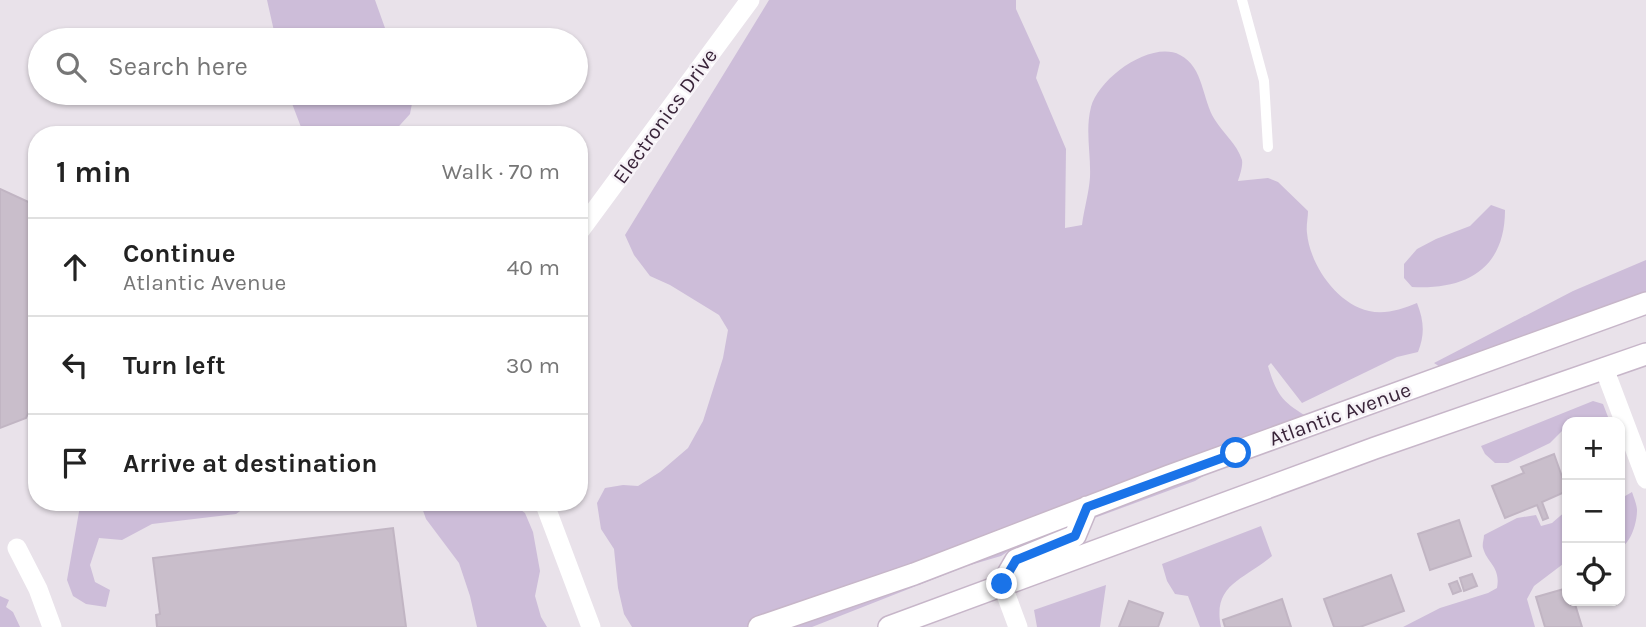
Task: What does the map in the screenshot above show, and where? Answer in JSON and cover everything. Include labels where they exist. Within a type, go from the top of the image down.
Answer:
[{"type":"main road","name":"Atlantic Avenue","points":[[759,627],[914,574],[1087,507],[1646,303]]},
{"type":"main road","name":"Atlantic Avenue","points":[[889,627],[1375,448],[1646,354]]},
{"type":"main road","points":[[1002,584],[1016,560],[1075,536],[1087,507]]},
{"type":"street","name":"Electronics Drive","points":[[588,220],[750,0]]},
{"type":"street","points":[[1605,368],[1646,480]]},
{"type":"street","points":[[547,511],[591,627]]},
{"type":"street","points":[[17,548],[38,590],[52,627]]},
{"type":"street","points":[[1002,584],[1017,627]]},
{"type":"lane","points":[[1242,0],[1264,81],[1268,147]]},
{"type":"shaded area","points":[[267,0],[375,0],[385,28],[273,28]]},
{"type":"shaded area","points":[[769,0],[1016,0],[1016,9],[1040,62],[1036,78],[1066,149],[1065,228],[1082,225],[1090,177],[1089,116],[1096,96],[1115,74],[1141,57],[1168,52],[1180,55],[1194,67],[1215,120],[1240,154],[1242,165],[1238,181],[1268,178],[1278,182],[1308,211],[1307,233],[1313,258],[1327,281],[1346,300],[1357,307],[1381,312],[1417,303],[1423,328],[1418,352],[1397,357],[1302,403],[1271,363],[1268,366],[1279,394],[1289,405],[1314,421],[1195,481],[1040,538],[1026,540],[1001,556],[967,566],[812,627],[632,627],[624,614],[614,549],[601,529],[597,503],[605,488],[638,486],[660,472],[688,448],[703,421],[723,358],[728,330],[719,315],[650,276],[634,255],[625,235]]},
{"type":"shaded area","points":[[293,105],[412,105],[410,114],[399,126],[301,126]]},
{"type":"shaded area","points":[[1491,205],[1505,210],[1498,247],[1490,261],[1479,272],[1465,280],[1449,285],[1412,287],[1404,278],[1404,264],[1417,249],[1470,226]]},
{"type":"shaded area","points":[[1646,260],[1646,297],[1445,370],[1434,363],[1573,291]]},
{"type":"shaded area","points":[[1593,401],[1603,404],[1608,417],[1562,417],[1562,431],[1550,443],[1508,463],[1495,463],[1481,446]]},
{"type":"shaded area","points":[[1632,492],[1637,508],[1633,532],[1625,544],[1625,543],[1625,496]]},
{"type":"shaded area","points":[[79,511],[240,511],[236,514],[152,524],[122,540],[99,538],[90,565],[95,582],[110,590],[106,607],[86,604],[73,596],[67,580]]},
{"type":"shaded area","points":[[423,511],[525,513],[533,532],[540,571],[535,596],[547,627],[477,627],[459,563],[426,519]]},
{"type":"shaded area","points":[[1562,514],[1562,565],[1534,586],[1527,599],[1535,627],[1403,627],[1440,608],[1497,588],[1497,575],[1483,548],[1484,535],[1517,518],[1536,515],[1541,526],[1552,523]]},
{"type":"shaded area","points":[[1261,526],[1272,556],[1226,592],[1219,613],[1221,627],[1200,627],[1188,596],[1175,594],[1167,581],[1162,564]]},
{"type":"shaded area","points":[[1106,585],[1100,627],[1037,627],[1034,610]]},
{"type":"shaded area","points":[[0,596],[9,600],[6,607],[13,612],[20,627],[0,627]]},
{"type":"building","points":[[0,189],[28,202],[28,413],[26,418],[0,428]]},
{"type":"building","points":[[1554,454],[1562,477],[1562,493],[1542,502],[1548,518],[1543,520],[1537,505],[1505,518],[1492,486],[1524,473],[1521,467]]},
{"type":"building","points":[[1459,520],[1471,556],[1430,570],[1418,534]]},
{"type":"building","points":[[393,528],[406,627],[157,627],[156,615],[160,614],[153,558]]},
{"type":"building","points":[[1472,574],[1477,586],[1464,591],[1460,578]]},
{"type":"building","points":[[1391,575],[1404,611],[1360,627],[1334,627],[1324,599]]},
{"type":"building","points":[[1457,581],[1461,591],[1453,594],[1449,584]]},
{"type":"building","points":[[1562,589],[1562,606],[1576,606],[1582,627],[1545,627],[1536,597]]},
{"type":"building","points":[[1282,599],[1291,627],[1225,627],[1223,620]]},
{"type":"building","points":[[1129,601],[1163,613],[1158,627],[1119,627]]},
{"type":"route","points":[[1002,584],[1016,560],[1075,536],[1087,507],[1236,453]]}]
